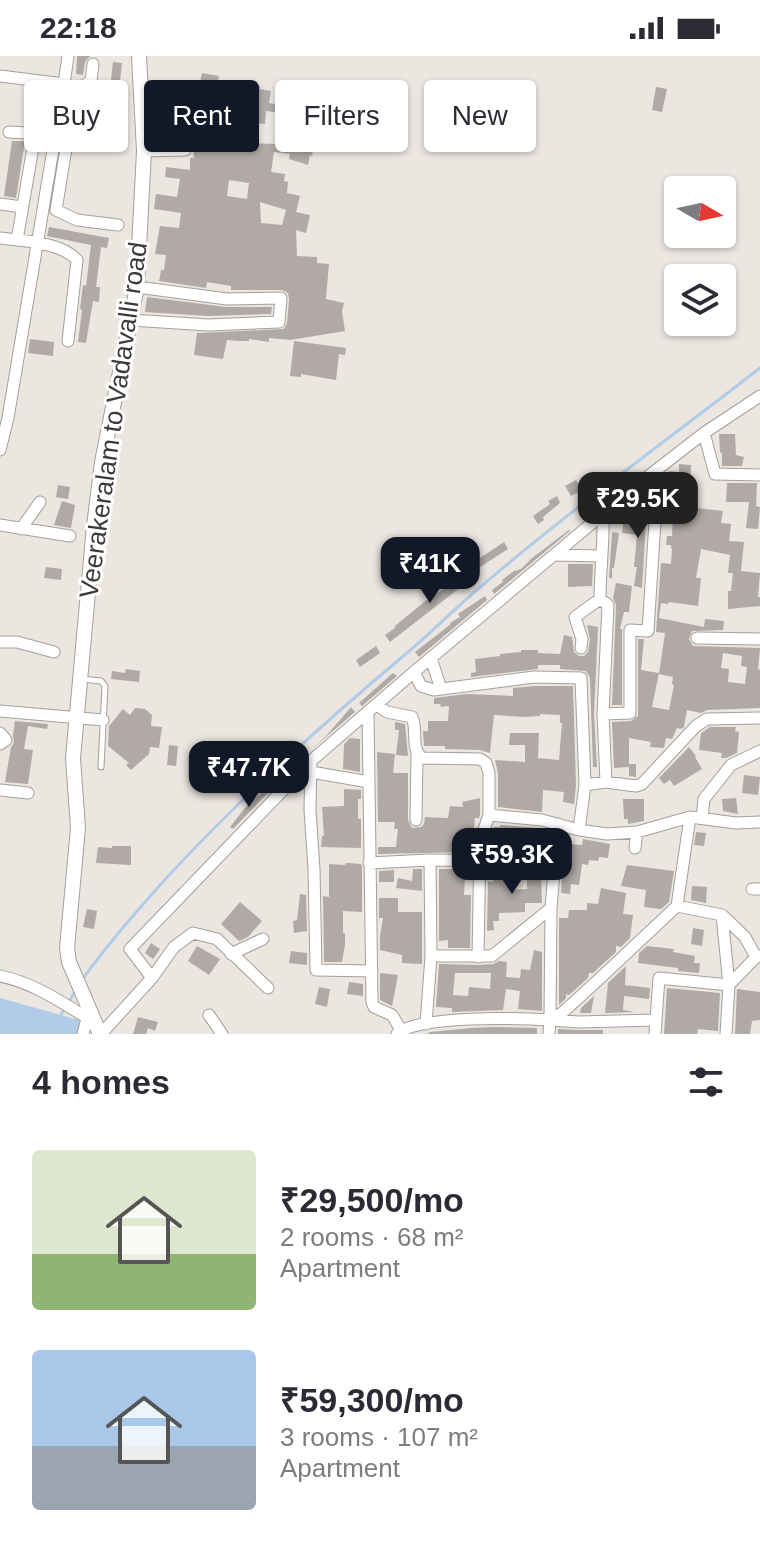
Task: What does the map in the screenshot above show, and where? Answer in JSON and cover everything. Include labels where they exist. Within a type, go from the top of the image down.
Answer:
[{"type":"street","points":[[68,56],[70,80]]},
{"type":"street","name":"Veerakeralam to Vadavalli road","points":[[91,1020],[69,962],[67,948],[78,828],[73,758],[102,462],[137,287],[144,151],[139,56]]},
{"type":"street","points":[[91,80],[93,64]]},
{"type":"street","points":[[0,76],[28,80]]},
{"type":"street","points":[[9,132],[35,136],[17,240]]},
{"type":"street","points":[[0,450],[56,152]]},
{"type":"street","points":[[63,152],[56,210],[77,220],[118,225]]},
{"type":"street","points":[[0,204],[22,207]]},
{"type":"street","points":[[0,238],[38,242],[70,253],[77,260],[68,341]]},
{"type":"street","points":[[131,320],[208,325],[279,322],[281,298],[227,299],[137,287]]},
{"type":"street","points":[[152,978],[130,949],[372,708],[646,478],[704,433],[760,396]]},
{"type":"street","points":[[704,433],[715,474],[760,475]]},
{"type":"street","points":[[603,714],[630,713],[630,630],[648,631],[656,506],[646,478]]},
{"type":"street","points":[[21,529],[40,502]]},
{"type":"street","points":[[600,599],[603,514]]},
{"type":"street","points":[[0,525],[70,536]]},
{"type":"street","points":[[555,555],[601,556]]},
{"type":"street","points":[[600,599],[608,605],[603,714],[606,782]]},
{"type":"street","points":[[581,648],[582,639],[575,617],[600,599]]},
{"type":"street","points":[[697,638],[760,639]]},
{"type":"street","points":[[0,642],[17,642],[54,652]]},
{"type":"street","points":[[431,658],[441,689]]},
{"type":"street","points":[[414,672],[421,686],[434,690],[534,677],[581,678],[585,785],[579,830]]},
{"type":"street","points":[[372,708],[412,717],[415,722],[416,820]]},
{"type":"street","points":[[372,708],[369,863],[374,1007],[392,1015],[399,1032],[462,1018],[579,1022],[655,1020]]},
{"type":"street","points":[[0,711],[103,720]]},
{"type":"street","points":[[585,785],[606,782],[642,784],[696,726],[707,719],[760,718]]},
{"type":"street","points":[[0,733],[6,740],[0,744]]},
{"type":"street","points":[[550,1020],[562,1013],[677,906],[696,818],[704,799],[731,765],[760,751]]},
{"type":"street","points":[[417,754],[430,760],[480,759],[486,763],[489,773],[489,815],[480,841],[478,957]]},
{"type":"street","points":[[311,767],[369,782]]},
{"type":"street","points":[[311,767],[316,970],[372,971]]},
{"type":"street","points":[[0,790],[28,793]]},
{"type":"street","points":[[489,815],[542,820],[607,834],[637,832],[696,818],[736,823],[760,822]]},
{"type":"street","points":[[549,1034],[551,908],[558,824]]},
{"type":"street","points":[[635,848],[637,832]]},
{"type":"street","points":[[426,1024],[431,956],[430,860]]},
{"type":"street","points":[[369,863],[554,861]]},
{"type":"street","points":[[677,906],[722,915],[745,937],[758,956],[729,985]]},
{"type":"street","points":[[431,956],[492,956],[551,908]]},
{"type":"street","points":[[722,915],[729,985],[726,1034]]},
{"type":"street","points":[[83,1034],[91,1020],[152,978],[174,947],[193,933],[217,939],[268,988]]},
{"type":"street","points":[[231,954],[263,939]]},
{"type":"street","points":[[0,976],[16,979],[44,992],[91,1020]]},
{"type":"street","points":[[655,1034],[659,978],[729,985]]},
{"type":"street","points":[[209,1015],[222,1034]]},
{"type":"lane","points":[[81,679],[105,686],[101,767]]},
{"type":"water","points":[[0,998],[79,1020],[80,1034],[0,1034]]},
{"type":"building","points":[[77,56],[90,56],[85,62],[83,75],[76,74]]},
{"type":"building","points":[[113,62],[122,63],[120,80],[111,80]]},
{"type":"building","points":[[202,73],[219,76],[218,80],[201,80]]},
{"type":"building","points":[[259,86],[260,89],[271,91],[269,103],[275,104],[275,112],[266,111],[265,124],[259,123]]},
{"type":"building","points":[[656,87],[667,89],[662,112],[652,110]]},
{"type":"building","points":[[12,141],[24,141],[16,198],[4,196]]},
{"type":"building","points":[[259,143],[275,144],[275,152],[313,152],[308,165],[289,159],[290,154],[274,152],[271,172],[285,174],[287,193],[300,196],[296,212],[310,215],[306,233],[296,230],[297,256],[317,257],[317,263],[329,264],[326,299],[344,303],[345,331],[290,340],[269,338],[269,342],[227,340],[223,359],[194,355],[197,333],[284,329],[289,299],[288,293],[282,290],[231,290],[231,286],[207,282],[206,288],[159,281],[166,255],[155,254],[160,226],[179,228],[181,213],[154,209],[156,194],[177,197],[180,179],[165,177],[166,167],[190,170],[190,158],[194,158],[194,152],[259,152]],"holes":[[[229,180],[249,183],[247,199],[227,196]],[[260,202],[286,210],[282,225],[261,223]]]},
{"type":"building","points":[[49,227],[109,238],[107,248],[101,247],[96,287],[100,287],[99,302],[93,301],[86,343],[78,342],[83,285],[86,286],[91,245],[47,236]]},
{"type":"building","points":[[147,297],[226,307],[272,307],[271,314],[208,316],[145,312]]},
{"type":"building","points":[[30,339],[54,342],[53,356],[28,353]]},
{"type":"building","points":[[294,341],[346,348],[345,355],[339,354],[336,380],[301,374],[301,377],[290,376]]},
{"type":"building","points":[[719,434],[735,434],[736,455],[744,457],[742,466],[722,466]]},
{"type":"building","points":[[679,464],[691,465],[689,507],[723,511],[721,523],[731,524],[729,541],[744,542],[741,571],[760,573],[760,606],[728,609],[728,591],[731,591],[733,573],[728,573],[730,555],[701,549],[696,578],[701,578],[698,606],[661,603],[659,618],[704,627],[705,619],[724,621],[723,630],[692,631],[689,639],[693,646],[760,648],[760,708],[707,710],[701,713],[687,710],[684,727],[677,728],[672,739],[666,738],[664,748],[650,747],[651,742],[629,738],[629,764],[636,764],[636,777],[629,776],[629,767],[614,768],[612,722],[631,721],[638,716],[638,639],[644,639],[641,670],[659,673],[652,707],[669,710],[674,685],[673,677],[659,674],[665,633],[656,632],[661,563],[671,564],[672,549],[671,545],[666,545],[667,536],[672,536],[673,514],[664,512],[663,501],[668,502],[669,471],[679,472]],"holes":[[[723,653],[742,656],[741,666],[747,667],[745,684],[728,682],[729,669],[721,668]]]},
{"type":"building","points":[[576,480],[582,490],[571,496],[565,486]]},
{"type":"building","points":[[727,483],[757,483],[756,506],[760,507],[758,529],[746,528],[749,502],[726,502]]},
{"type":"building","points":[[58,485],[70,487],[68,499],[56,497]]},
{"type":"building","points":[[557,496],[560,503],[538,524],[533,516]]},
{"type":"building","points":[[62,501],[75,505],[71,528],[54,525]]},
{"type":"building","points":[[640,501],[646,502],[647,507],[642,588],[634,586],[637,535],[622,533],[624,517],[637,519]]},
{"type":"building","points":[[569,530],[494,594],[492,590],[502,580],[521,569]]},
{"type":"building","points":[[612,532],[619,533],[612,578],[609,578]]},
{"type":"building","points":[[504,542],[508,549],[480,567],[477,560]]},
{"type":"building","points":[[568,564],[593,564],[592,586],[568,587]]},
{"type":"building","points":[[46,567],[62,569],[61,580],[44,578]]},
{"type":"building","points":[[467,570],[475,576],[390,642],[385,635]]},
{"type":"building","points":[[616,583],[632,586],[629,612],[624,612],[620,629],[622,705],[612,705],[616,605],[613,598]]},
{"type":"building","points":[[485,596],[487,600],[419,657],[415,652],[460,617],[458,614]]},
{"type":"building","points":[[587,625],[598,627],[594,714],[597,767],[593,767],[590,678],[586,671],[560,669],[560,665],[538,665],[538,669],[471,677],[471,673],[476,672],[475,659],[521,650],[560,654],[564,635],[572,637],[574,652],[584,656],[590,640]]},
{"type":"building","points":[[376,646],[380,653],[360,667],[356,660]]},
{"type":"building","points":[[126,669],[140,671],[139,682],[111,679],[112,671],[125,673]]},
{"type":"building","points":[[393,673],[397,676],[362,706],[359,703]]},
{"type":"building","points":[[573,686],[574,804],[563,802],[564,792],[543,790],[542,812],[498,807],[495,760],[525,762],[525,745],[509,745],[510,733],[539,733],[538,758],[559,760],[560,715],[494,715],[490,753],[424,746],[423,731],[428,731],[428,721],[448,721],[449,706],[434,704],[434,698],[467,694],[513,696],[513,688]]},
{"type":"building","points":[[351,707],[355,712],[312,749],[327,735]]},
{"type":"building","points":[[135,708],[145,709],[152,715],[151,726],[162,727],[159,748],[150,747],[149,754],[131,770],[126,765],[129,763],[108,746],[109,726],[123,709],[130,715]]},
{"type":"building","points":[[15,721],[48,724],[47,729],[28,726],[24,749],[33,750],[28,784],[5,782],[14,743]]},
{"type":"building","points":[[395,722],[405,724],[408,756],[396,755],[399,730],[395,730]]},
{"type":"building","points":[[710,727],[736,727],[735,731],[739,732],[737,753],[721,758],[722,753],[699,750],[701,733]]},
{"type":"building","points":[[350,738],[360,739],[360,772],[343,769],[344,744]]},
{"type":"building","points":[[169,745],[178,746],[176,766],[167,765]]},
{"type":"building","points":[[689,747],[702,769],[674,786],[670,780],[664,784],[659,778]]},
{"type":"building","points":[[377,752],[395,754],[393,773],[408,773],[408,820],[412,828],[421,827],[425,817],[448,818],[450,806],[463,807],[462,802],[480,798],[480,814],[479,818],[475,818],[471,852],[378,854],[378,847],[396,847],[398,829],[394,829],[395,822],[378,822]]},
{"type":"building","points":[[744,775],[760,777],[758,795],[742,793]]},
{"type":"building","points":[[344,789],[361,790],[358,819],[361,819],[361,848],[321,847],[324,836],[322,807],[344,806]]},
{"type":"building","points":[[266,790],[269,792],[233,829],[230,827],[248,804]]},
{"type":"building","points":[[736,798],[738,814],[723,811],[722,799]]},
{"type":"building","points":[[623,799],[644,799],[644,821],[628,824],[628,819],[624,819]]},
{"type":"building","points":[[494,827],[539,828],[539,843],[548,843],[547,852],[488,852],[490,839],[494,839]]},
{"type":"building","points":[[696,832],[706,833],[704,846],[694,845]]},
{"type":"building","points":[[583,839],[610,844],[608,858],[599,857],[598,861],[589,860],[588,865],[582,864],[579,885],[571,884],[570,894],[561,893],[563,866],[568,867],[570,844],[582,845]]},
{"type":"building","points":[[131,846],[131,865],[96,863],[98,847]]},
{"type":"building","points":[[329,864],[361,864],[362,867],[362,912],[343,911],[345,945],[342,962],[324,962],[323,896],[329,897]]},
{"type":"building","points":[[627,865],[674,871],[669,902],[661,909],[644,907],[646,890],[621,886]]},
{"type":"building","points":[[413,869],[422,869],[422,891],[396,888],[398,878],[412,881]]},
{"type":"building","points":[[439,869],[470,869],[471,877],[465,877],[464,895],[471,895],[470,948],[448,948],[448,940],[439,941]]},
{"type":"building","points":[[494,869],[503,869],[502,880],[509,880],[509,890],[527,889],[527,869],[541,869],[542,903],[525,903],[525,912],[499,913],[499,921],[493,921],[494,930],[487,931],[488,881],[493,882]]},
{"type":"building","points":[[394,870],[394,882],[379,882],[379,871]]},
{"type":"building","points":[[692,886],[707,887],[706,903],[691,900]]},
{"type":"building","points":[[601,888],[626,893],[623,914],[633,915],[630,938],[621,947],[616,946],[616,952],[593,973],[589,973],[588,978],[569,995],[566,994],[559,1005],[559,918],[568,918],[569,910],[587,910],[587,903],[598,904]]},
{"type":"building","points":[[300,894],[306,895],[307,931],[294,933],[293,921],[297,920]]},
{"type":"building","points":[[379,898],[398,898],[398,912],[422,912],[422,964],[402,963],[402,955],[380,950],[383,918],[379,918]]},
{"type":"building","points":[[240,902],[262,921],[248,937],[239,941],[221,924]]},
{"type":"building","points":[[87,909],[97,911],[94,929],[83,927]]},
{"type":"building","points":[[693,928],[704,930],[702,946],[691,944]]},
{"type":"building","points":[[151,943],[160,949],[153,959],[145,953]]},
{"type":"building","points":[[197,946],[220,959],[209,975],[188,961]]},
{"type":"building","points":[[647,946],[674,949],[673,952],[695,956],[694,963],[700,963],[699,973],[638,963],[639,953]]},
{"type":"building","points":[[534,950],[542,952],[542,1011],[518,1009],[520,991],[506,989],[503,1010],[452,1012],[452,1008],[436,1007],[439,964],[507,962],[506,977],[520,978],[521,969],[530,970]],"holes":[[[455,973],[491,973],[490,989],[469,987],[468,996],[453,995]]]},
{"type":"building","points":[[291,951],[307,953],[307,965],[289,963]]},
{"type":"building","points":[[626,966],[625,985],[650,988],[649,999],[624,996],[623,1010],[635,1012],[605,1013],[608,983]]},
{"type":"building","points":[[380,973],[398,975],[392,1006],[380,1000]]},
{"type":"building","points":[[349,982],[363,984],[363,996],[347,994]]},
{"type":"building","points":[[319,987],[330,989],[327,1007],[315,1004]]},
{"type":"building","points":[[667,988],[720,993],[718,1031],[698,1029],[697,1034],[664,1034]]},
{"type":"building","points":[[737,989],[760,992],[760,1020],[752,1021],[750,1034],[735,1034]]},
{"type":"building","points":[[594,996],[591,1013],[580,1013],[581,1008]]},
{"type":"building","points":[[138,1017],[158,1022],[155,1031],[148,1028],[146,1034],[133,1034]]},
{"type":"building","points":[[471,1028],[537,1028],[537,1034],[427,1034]]},
{"type":"building","points":[[558,1029],[603,1030],[603,1034],[558,1034]]},
{"type":"waterway","points":[[82,980],[171,873],[312,735],[512,560],[760,368]]},
{"type":"waterway","points":[[59,1018],[76,990]]}]
